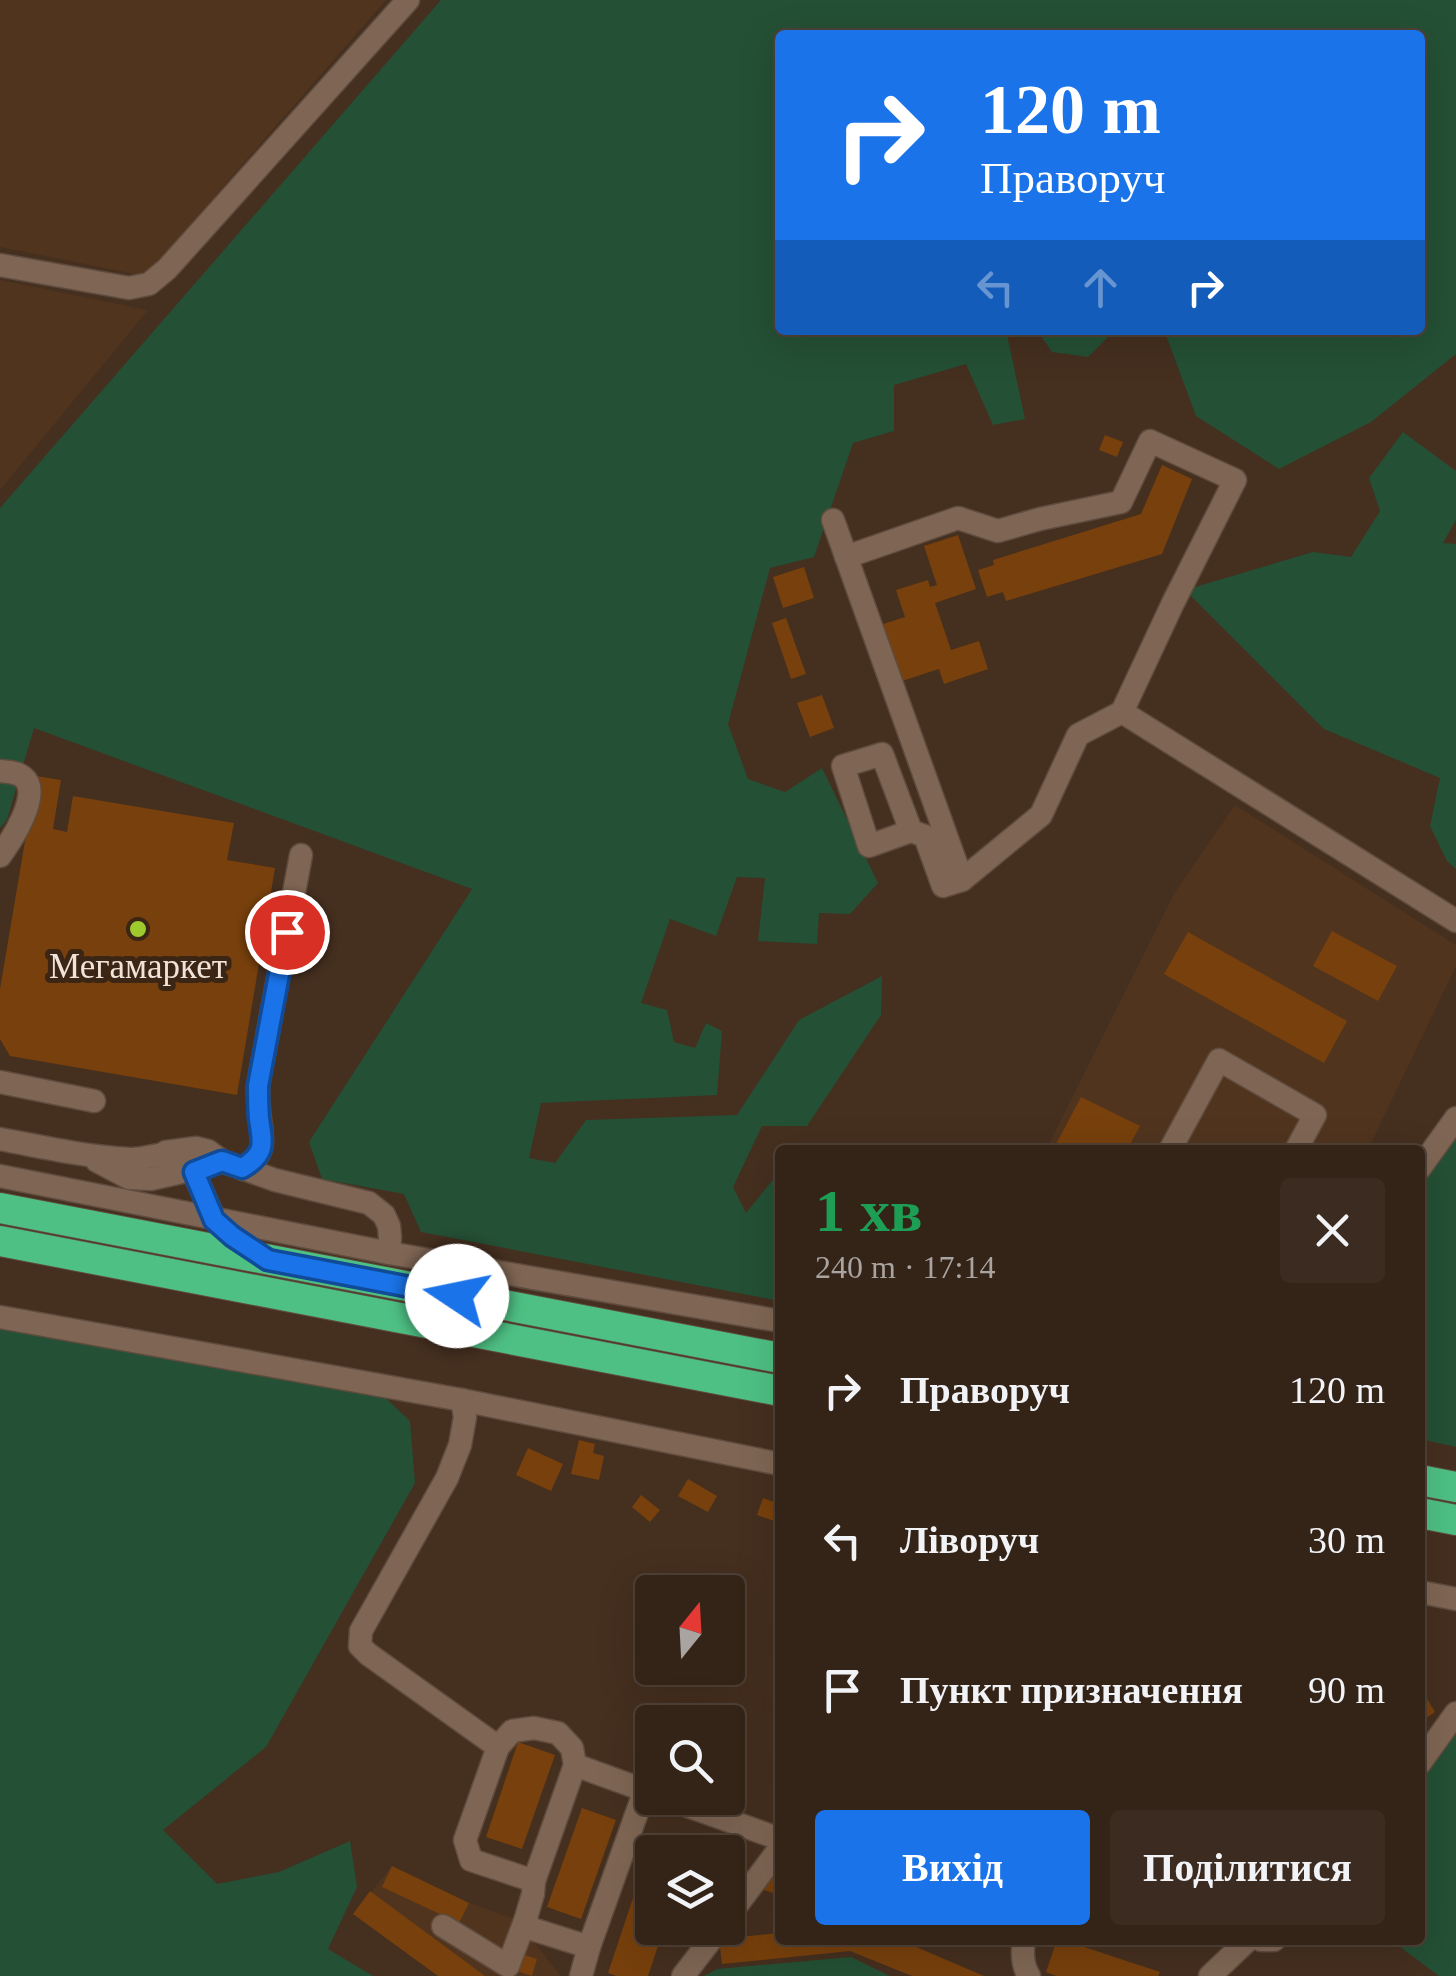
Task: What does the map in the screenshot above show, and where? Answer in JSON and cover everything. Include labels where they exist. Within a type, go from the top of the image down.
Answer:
[{"type":"highway","points":[[0,1208],[775,1357]]},
{"type":"highway","points":[[0,1241],[775,1390]]},
{"type":"highway","points":[[1425,1481],[1456,1487]]},
{"type":"highway","points":[[1425,1514],[1456,1520]]},
{"type":"street","points":[[0,265],[129,288],[149,284],[167,269],[408,0]]},
{"type":"street","points":[[846,557],[958,518],[998,532],[1121,502],[1150,441],[1236,480],[1122,712],[1078,734],[1041,815],[962,880],[943,886],[925,836],[911,831]]},
{"type":"street","points":[[833,520],[962,880]]},
{"type":"street","points":[[1122,712],[1456,921]]},
{"type":"street","points":[[0,771],[21,774],[30,792],[21,826],[0,856]]},
{"type":"street","points":[[300,1187],[282,1172],[263,1140],[258,1086],[301,854]]},
{"type":"street","points":[[1173,1145],[1218,1060],[1315,1115],[1299,1145]]},
{"type":"street","points":[[0,1082],[94,1102]]},
{"type":"street","points":[[1425,1161],[1456,1118]]},
{"type":"street","points":[[0,1139],[85,1155],[136,1159],[196,1148],[208,1151],[232,1165],[300,1187],[369,1202],[384,1215],[389,1252]]},
{"type":"street","points":[[85,1155],[129,1178],[152,1179],[255,1161],[263,1140]]},
{"type":"street","points":[[165,1152],[180,1157],[194,1172],[214,1220],[268,1260]]},
{"type":"street","points":[[0,1176],[214,1220],[775,1320]]},
{"type":"street","points":[[0,1317],[462,1400],[775,1463]]},
{"type":"street","points":[[462,1400],[465,1417],[448,1478],[361,1631],[360,1646],[498,1746]]},
{"type":"street","points":[[1425,1593],[1456,1599]]},
{"type":"street","points":[[1425,1755],[1456,1713]]},
{"type":"street","points":[[443,1926],[508,1966],[575,1765],[572,1748],[558,1733],[534,1728],[512,1732],[498,1746],[465,1840],[471,1860],[534,1880]]},
{"type":"street","points":[[575,1765],[635,1787]]},
{"type":"street","points":[[582,1976],[589,1948],[645,1815]]},
{"type":"street","points":[[713,1815],[775,1837]]},
{"type":"street","points":[[745,1894],[775,1855]]},
{"type":"street","points":[[525,1920],[532,1929],[589,1948]]},
{"type":"street","points":[[683,1976],[707,1945]]},
{"type":"street","points":[[1024,1945],[1025,1970],[1029,1976]]},
{"type":"street","points":[[1210,1976],[1243,1945]]},
{"type":"shaded area","points":[[0,0],[386,0],[145,276],[0,247]]},
{"type":"shaded area","points":[[0,280],[148,310],[0,490]]},
{"type":"shaded area","points":[[1235,805],[1456,945],[1456,966],[1370,1145],[1048,1145],[1175,892]]},
{"type":"shaded area","points":[[392,1866],[469,1903],[515,1919],[561,1976],[438,1976],[353,1914]]},
{"type":"green space","points":[[441,0],[1456,0],[1456,354],[1371,422],[1279,469],[1196,416],[1166,335],[1425,335],[1425,30],[775,30],[775,335],[1007,335],[1025,419],[993,425],[966,364],[894,385],[894,431],[853,443],[814,557],[770,568],[728,724],[748,779],[785,792],[822,768],[878,883],[850,914],[819,913],[817,944],[758,941],[765,878],[737,877],[716,936],[670,919],[641,1003],[667,1010],[674,1042],[695,1048],[706,1023],[722,1031],[717,1095],[541,1103],[529,1158],[555,1163],[586,1120],[737,1115],[799,1020],[882,976],[881,1015],[807,1126],[762,1126],[733,1187],[746,1213],[775,1177],[775,1300],[421,1232],[404,1194],[322,1179],[309,1142],[472,889],[34,728],[7,820],[0,828],[0,508]]},
{"type":"green space","points":[[1040,335],[1110,335],[1088,357],[1052,352]]},
{"type":"green space","points":[[1403,432],[1456,471],[1456,520],[1443,543],[1456,544],[1456,869],[1447,861],[1430,826],[1440,778],[1324,729],[1185,590],[1313,552],[1351,557],[1380,511],[1369,478]]},
{"type":"green space","points":[[1456,1121],[1456,1447],[1425,1440],[1425,1169]]},
{"type":"green space","points":[[0,1322],[372,1385],[410,1421],[415,1483],[266,1747],[163,1830],[217,1884],[279,1872],[350,1841],[357,1887],[328,1949],[373,1976],[0,1976]]},
{"type":"green space","points":[[1456,1729],[1456,1976],[1439,1976],[1398,1945],[1425,1945],[1425,1771]]},
{"type":"green space","points":[[851,1957],[890,1976],[704,1976],[717,1969]]},
{"type":"building","points":[[1105,435],[1123,442],[1117,457],[1099,450]]},
{"type":"building","points":[[1162,465],[1192,479],[1162,554],[1006,601],[1003,592],[987,597],[978,570],[994,565],[993,560],[1141,514]]},
{"type":"building","points":[[958,535],[976,589],[935,603],[951,650],[979,641],[988,669],[944,684],[939,669],[899,682],[880,625],[905,617],[896,590],[928,580],[930,587],[937,585],[924,546]]},
{"type":"building","points":[[804,567],[814,598],[783,608],[773,577]]},
{"type":"building","points":[[786,618],[806,674],[791,679],[772,623]]},
{"type":"building","points":[[822,695],[834,728],[810,737],[797,703]]},
{"type":"building","name":"Мегамаркет","points":[[36,776],[61,780],[53,829],[67,832],[73,796],[234,823],[227,860],[275,868],[237,1095],[10,1056],[0,1039],[0,989]]},
{"type":"building","points":[[1332,931],[1397,966],[1378,1001],[1313,966]]},
{"type":"building","points":[[1188,932],[1347,1021],[1324,1063],[1164,974]]},
{"type":"building","points":[[1081,1097],[1140,1126],[1130,1145],[1056,1145]]},
{"type":"building","points":[[579,1440],[595,1444],[593,1453],[604,1456],[599,1480],[571,1474]]},
{"type":"building","points":[[528,1448],[563,1464],[551,1491],[516,1475]]},
{"type":"building","points":[[688,1479],[717,1496],[708,1512],[678,1496]]},
{"type":"building","points":[[641,1495],[660,1510],[650,1522],[632,1507]]},
{"type":"building","points":[[763,1498],[775,1502],[775,1521],[757,1515]]},
{"type":"building","points":[[1425,1695],[1435,1712],[1425,1719]]},
{"type":"building","points":[[518,1742],[555,1755],[522,1849],[486,1837]]},
{"type":"building","points":[[582,1808],[616,1820],[581,1919],[547,1907]]},
{"type":"building","points":[[392,1866],[469,1903],[459,1923],[382,1887]]},
{"type":"building","points":[[765,1873],[775,1876],[775,1894],[761,1889]]},
{"type":"building","points":[[370,1891],[485,1976],[438,1976],[353,1914]]},
{"type":"building","points":[[635,1892],[635,1945],[658,1945],[648,1976],[608,1973]]},
{"type":"building","points":[[775,1933],[775,1945],[912,1945],[984,1976],[912,1976],[850,1951],[722,1964],[720,1945],[745,1945],[745,1936]]},
{"type":"building","points":[[1055,1945],[1078,1945],[1160,1972],[1158,1976],[1056,1976],[1046,1972]]},
{"type":"building","points":[[522,1954],[537,1959],[532,1976],[517,1971]]},
{"type":"place","name":"Мегамаркет","points":[[138,929]]},
{"type":"route","points":[[287,932],[258,1086],[261,1151],[255,1161],[242,1168],[222,1161],[194,1172],[214,1220],[268,1260],[457,1296]]}]
